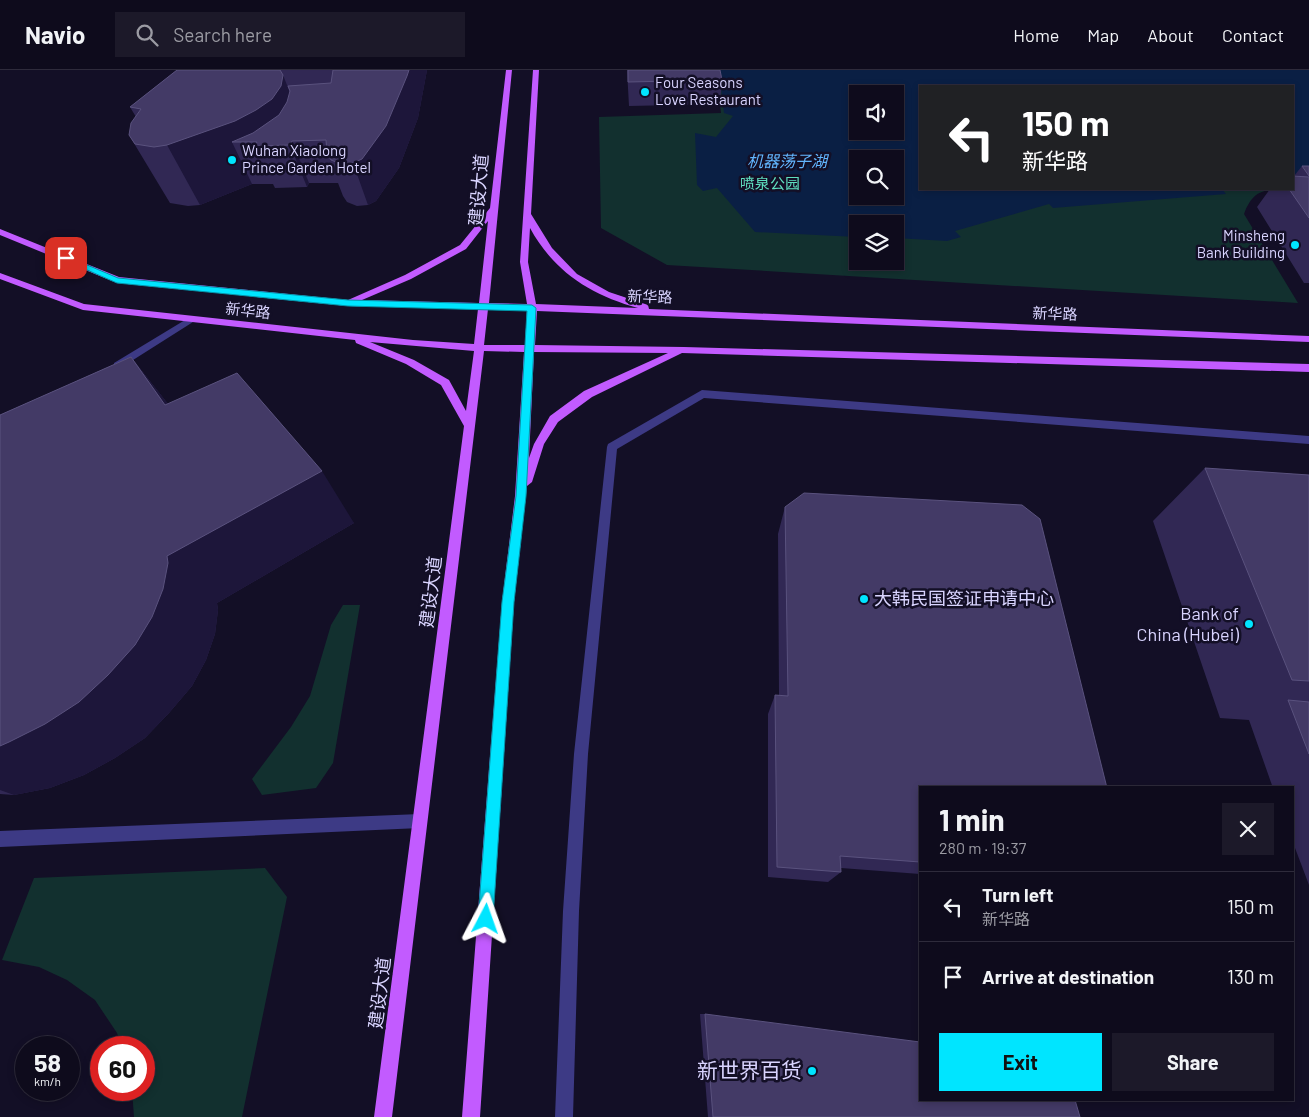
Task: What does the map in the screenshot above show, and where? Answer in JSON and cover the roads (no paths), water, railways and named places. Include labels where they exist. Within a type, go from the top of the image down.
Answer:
[{"type":"main road","name":"建设大道","points":[[383,1117],[479,348],[509,70]]},
{"type":"main road","points":[[471,1117],[508,602],[521,496],[532,308],[524,262],[536,70]]},
{"type":"main road","points":[[348,303],[408,277],[463,247],[495,208]]},
{"type":"main road","points":[[526,211],[539,238],[554,258],[577,280],[612,298],[644,307],[702,314]]},
{"type":"main road","name":"新华路","points":[[0,232],[117,280],[348,303],[702,314],[1309,339]]},
{"type":"main road","name":"新华路","points":[[0,276],[83,307],[190,320],[479,348],[684,350],[1309,368]]},
{"type":"main road","points":[[343,335],[410,362],[446,383],[469,426]]},
{"type":"main road","points":[[521,496],[539,444],[554,419],[588,394],[631,372],[684,350]]},
{"type":"street","points":[[107,372],[190,320]]},
{"type":"street","points":[[564,1117],[571,911],[581,754],[612,447],[702,394],[1309,440]]},
{"type":"street","points":[[0,839],[420,821]]},
{"type":"water","name":"机器荡子湖","points":[[719,70],[1309,70],[1309,178],[1294,179],[1294,85],[919,85],[919,190],[1223,190],[1226,194],[1053,208],[1049,204],[955,231],[961,237],[947,241],[904,239],[904,215],[849,215],[849,237],[755,232],[717,188],[703,191],[697,185],[695,133],[716,137],[733,116],[724,113]]},
{"type":"place","name":"Four Seasons Love Restaurant","points":[[645,92]]},
{"type":"place","name":"Wuhan Xiaolong Prince Garden Hotel","points":[[232,160]]},
{"type":"place","name":"Minsheng Bank Building","points":[[1295,245]]},
{"type":"place","name":"大韩民国签证申请中心","points":[[864,599]]},
{"type":"place","name":"Bank of China (Hubei)","points":[[1249,624]]},
{"type":"place","name":"新世界百货","points":[[812,1071]]},
{"type":"park label","name":"喷泉公园","points":[[770,184]]}]
